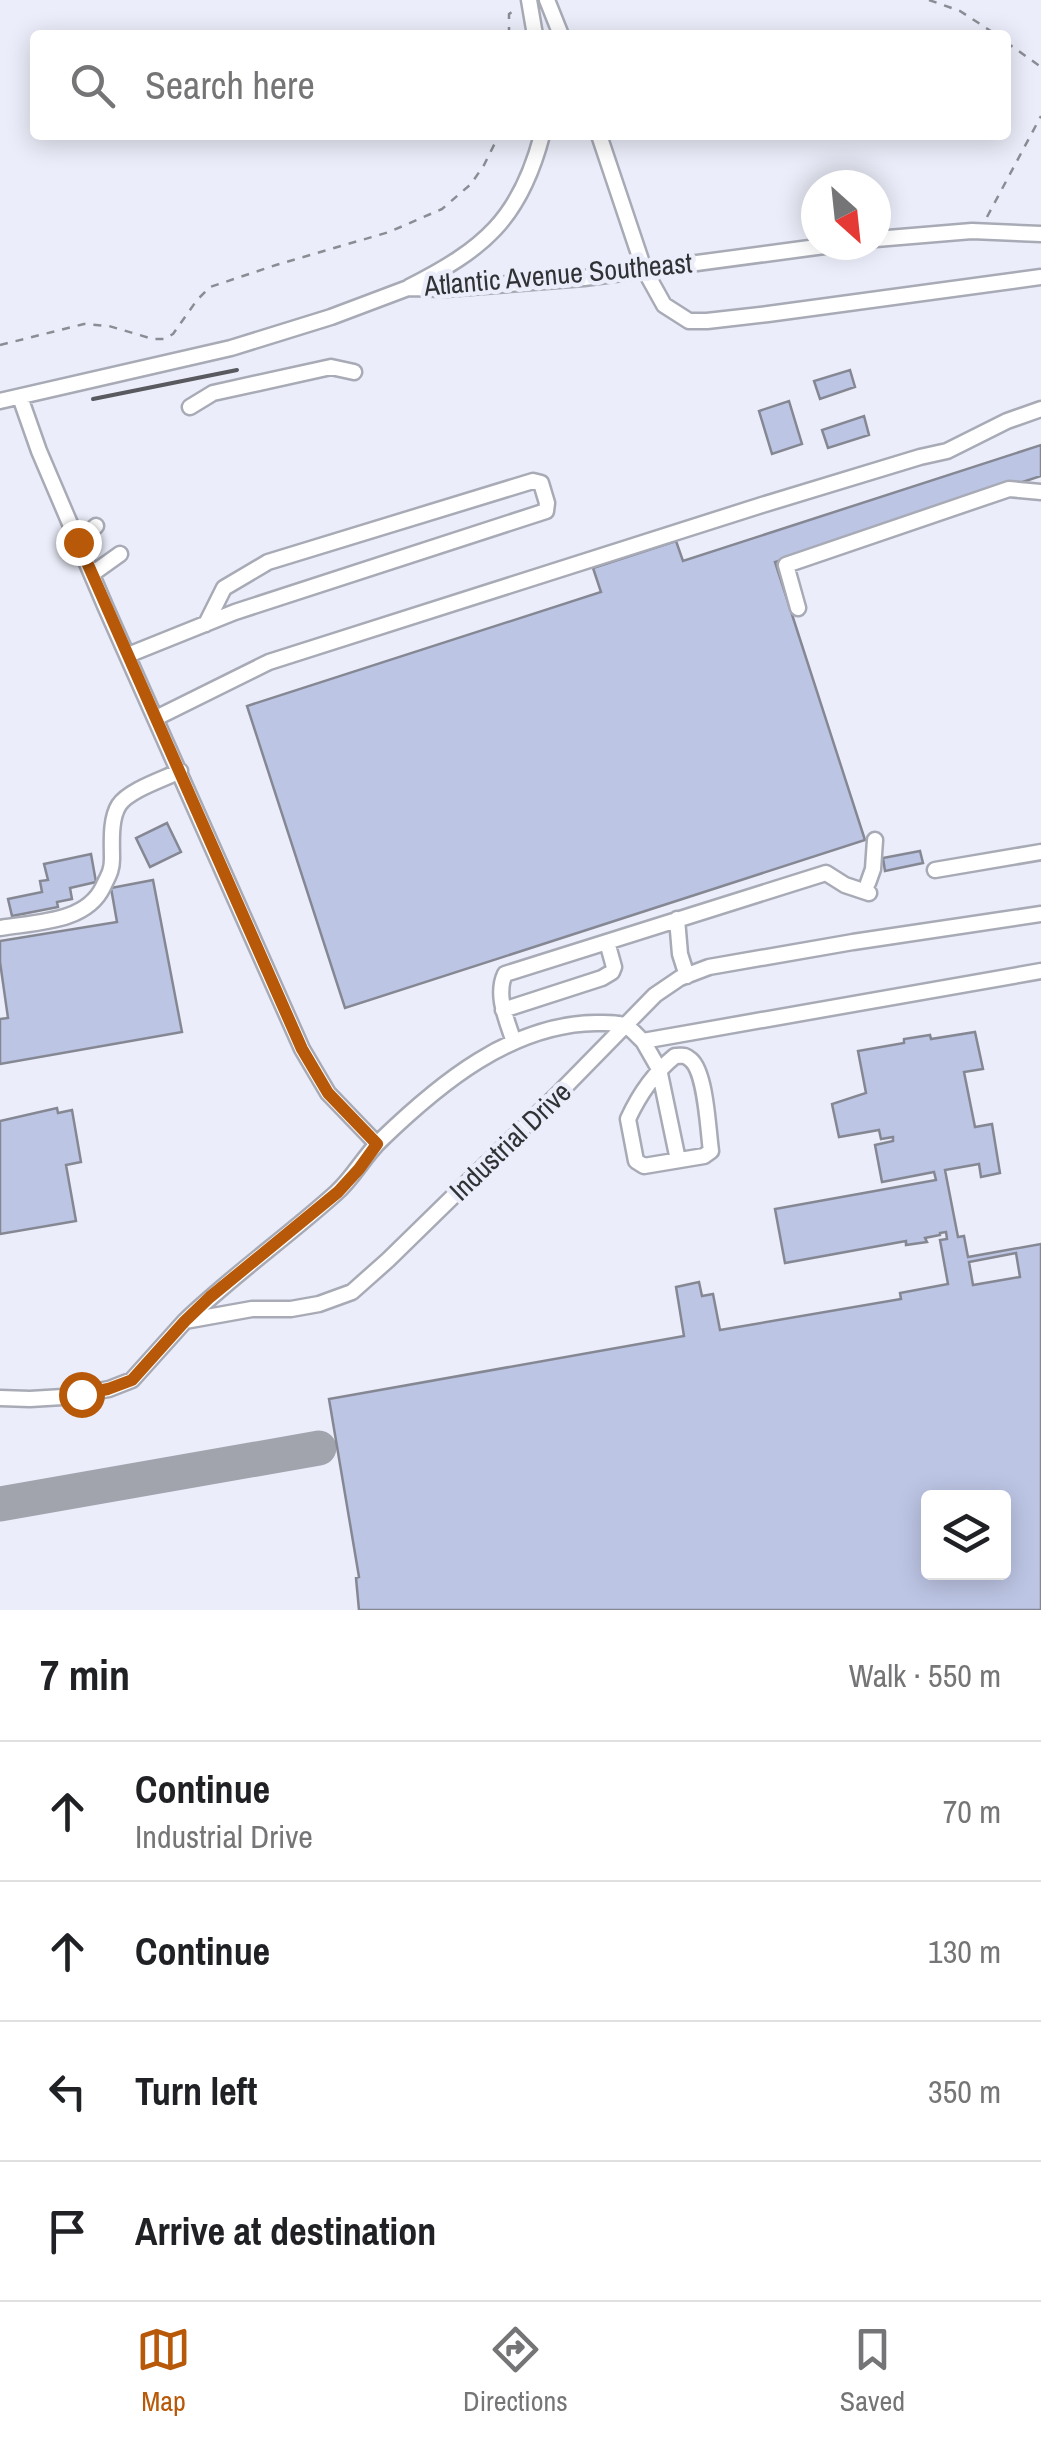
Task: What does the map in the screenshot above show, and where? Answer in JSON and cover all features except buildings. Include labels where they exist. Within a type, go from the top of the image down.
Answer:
[{"type":"street","points":[[547,0],[559,30]]},
{"type":"street","points":[[524,2],[533,30]]},
{"type":"street","points":[[408,288],[462,259],[510,213],[524,191],[541,140]]},
{"type":"street","points":[[601,140],[644,269],[664,304],[690,320],[707,322],[1041,278]]},
{"type":"street","points":[[891,238],[972,230],[1041,234]]},
{"type":"street","name":"Atlantic Avenue Southeast","points":[[0,401],[231,348],[408,288],[524,284],[801,249]]},
{"type":"street","points":[[190,407],[213,393],[331,367],[354,372],[338,384]]},
{"type":"street","points":[[20,397],[78,542],[309,1064],[328,1093],[377,1144]]},
{"type":"street","points":[[156,718],[269,662],[744,511],[947,452],[1041,408]]},
{"type":"street","points":[[128,655],[206,624],[236,612],[546,511],[541,483],[533,481],[268,562],[224,588],[206,624]]},
{"type":"street","points":[[798,608],[786,565],[1009,490],[1041,492]]},
{"type":"street","points":[[61,502],[78,492]]},
{"type":"street","points":[[78,542],[96,526]]},
{"type":"street","points":[[92,574],[120,554]]},
{"type":"street","points":[[0,928],[62,918],[98,899],[112,871],[113,827],[120,805],[140,790],[180,771]]},
{"type":"street","points":[[514,1042],[500,986],[505,974],[826,873],[845,885],[869,888],[875,840]]},
{"type":"street","points":[[935,870],[1041,852]]},
{"type":"street","name":"Industrial Drive","points":[[185,1321],[252,1309],[305,1307],[352,1292],[656,995],[687,976],[709,967],[1041,914]]},
{"type":"street","points":[[677,919],[680,954],[687,976]]},
{"type":"street","points":[[874,920],[878,938]]},
{"type":"street","points":[[504,1010],[612,972],[607,942]]},
{"type":"street","points":[[643,1042],[1041,971]]},
{"type":"street","points":[[0,1398],[81,1394],[132,1380],[210,1297],[338,1192],[377,1144],[485,1056],[537,1033],[578,1023],[626,1026],[643,1042],[659,1069],[678,1160]]},
{"type":"street","points":[[675,1056],[685,1056],[694,1062],[700,1079],[711,1151],[678,1160],[655,1166],[636,1162],[628,1119],[659,1069],[675,1056]]},
{"type":"path","points":[[929,0],[960,11],[990,30]]},
{"type":"path","points":[[510,30],[509,14],[524,2]]},
{"type":"path","points":[[1011,46],[1041,67]]},
{"type":"path","points":[[986,219],[1041,116]]},
{"type":"path","points":[[0,345],[84,324],[164,339],[173,334],[210,288],[276,264],[389,232],[442,210],[470,184],[497,140]]},
{"type":"taxiway","points":[[0,1504],[319,1448]]},
{"type":"railway","points":[[93,399],[237,370]]},
{"type":"route","points":[[78,542],[302,1049],[328,1093],[377,1144],[338,1192],[210,1297],[132,1380],[81,1394]]}]
